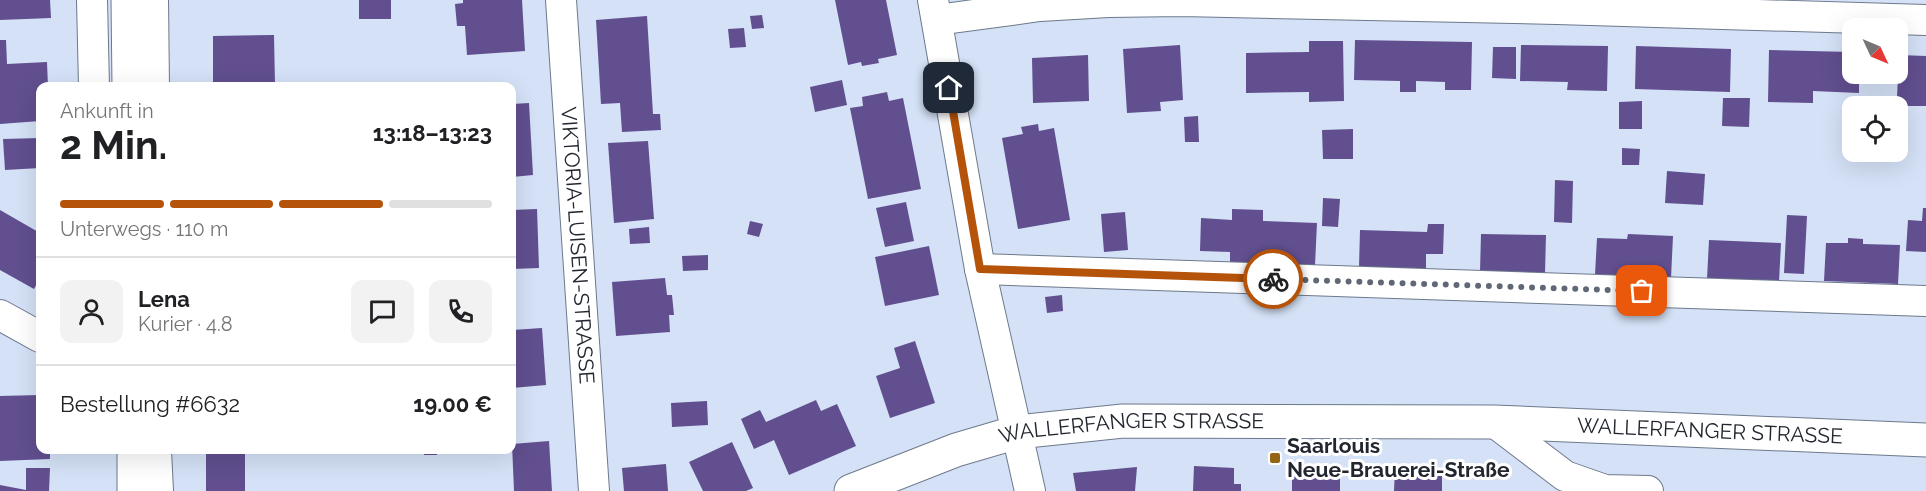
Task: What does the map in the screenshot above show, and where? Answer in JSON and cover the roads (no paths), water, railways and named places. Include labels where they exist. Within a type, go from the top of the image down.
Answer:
[{"type":"main road","points":[[128,0],[129,82]]},
{"type":"main road","name":"WALLERFANGER STRASSE","points":[[851,491],[956,450],[1017,432],[1123,421],[1494,422],[1926,440]]},
{"type":"main road","points":[[134,454],[134,491]]},
{"type":"street","points":[[92,0],[94,82]]},
{"type":"street","points":[[153,0],[154,82]]},
{"type":"street","name":"VIKTORIA-LUISEN-STRASSE","points":[[561,0],[594,491]]},
{"type":"street","points":[[1030,491],[980,269],[935,10],[1182,1],[1926,20]]},
{"type":"street","points":[[980,269],[1926,301]]},
{"type":"street","points":[[0,315],[36,335]]},
{"type":"street","points":[[1494,422],[1565,476],[1605,490],[1648,491]]},
{"type":"street","points":[[156,454],[158,491]]},
{"type":"place","name":"Saarlouis Neue-Brauerei-Straße","points":[[1275,458]]}]
